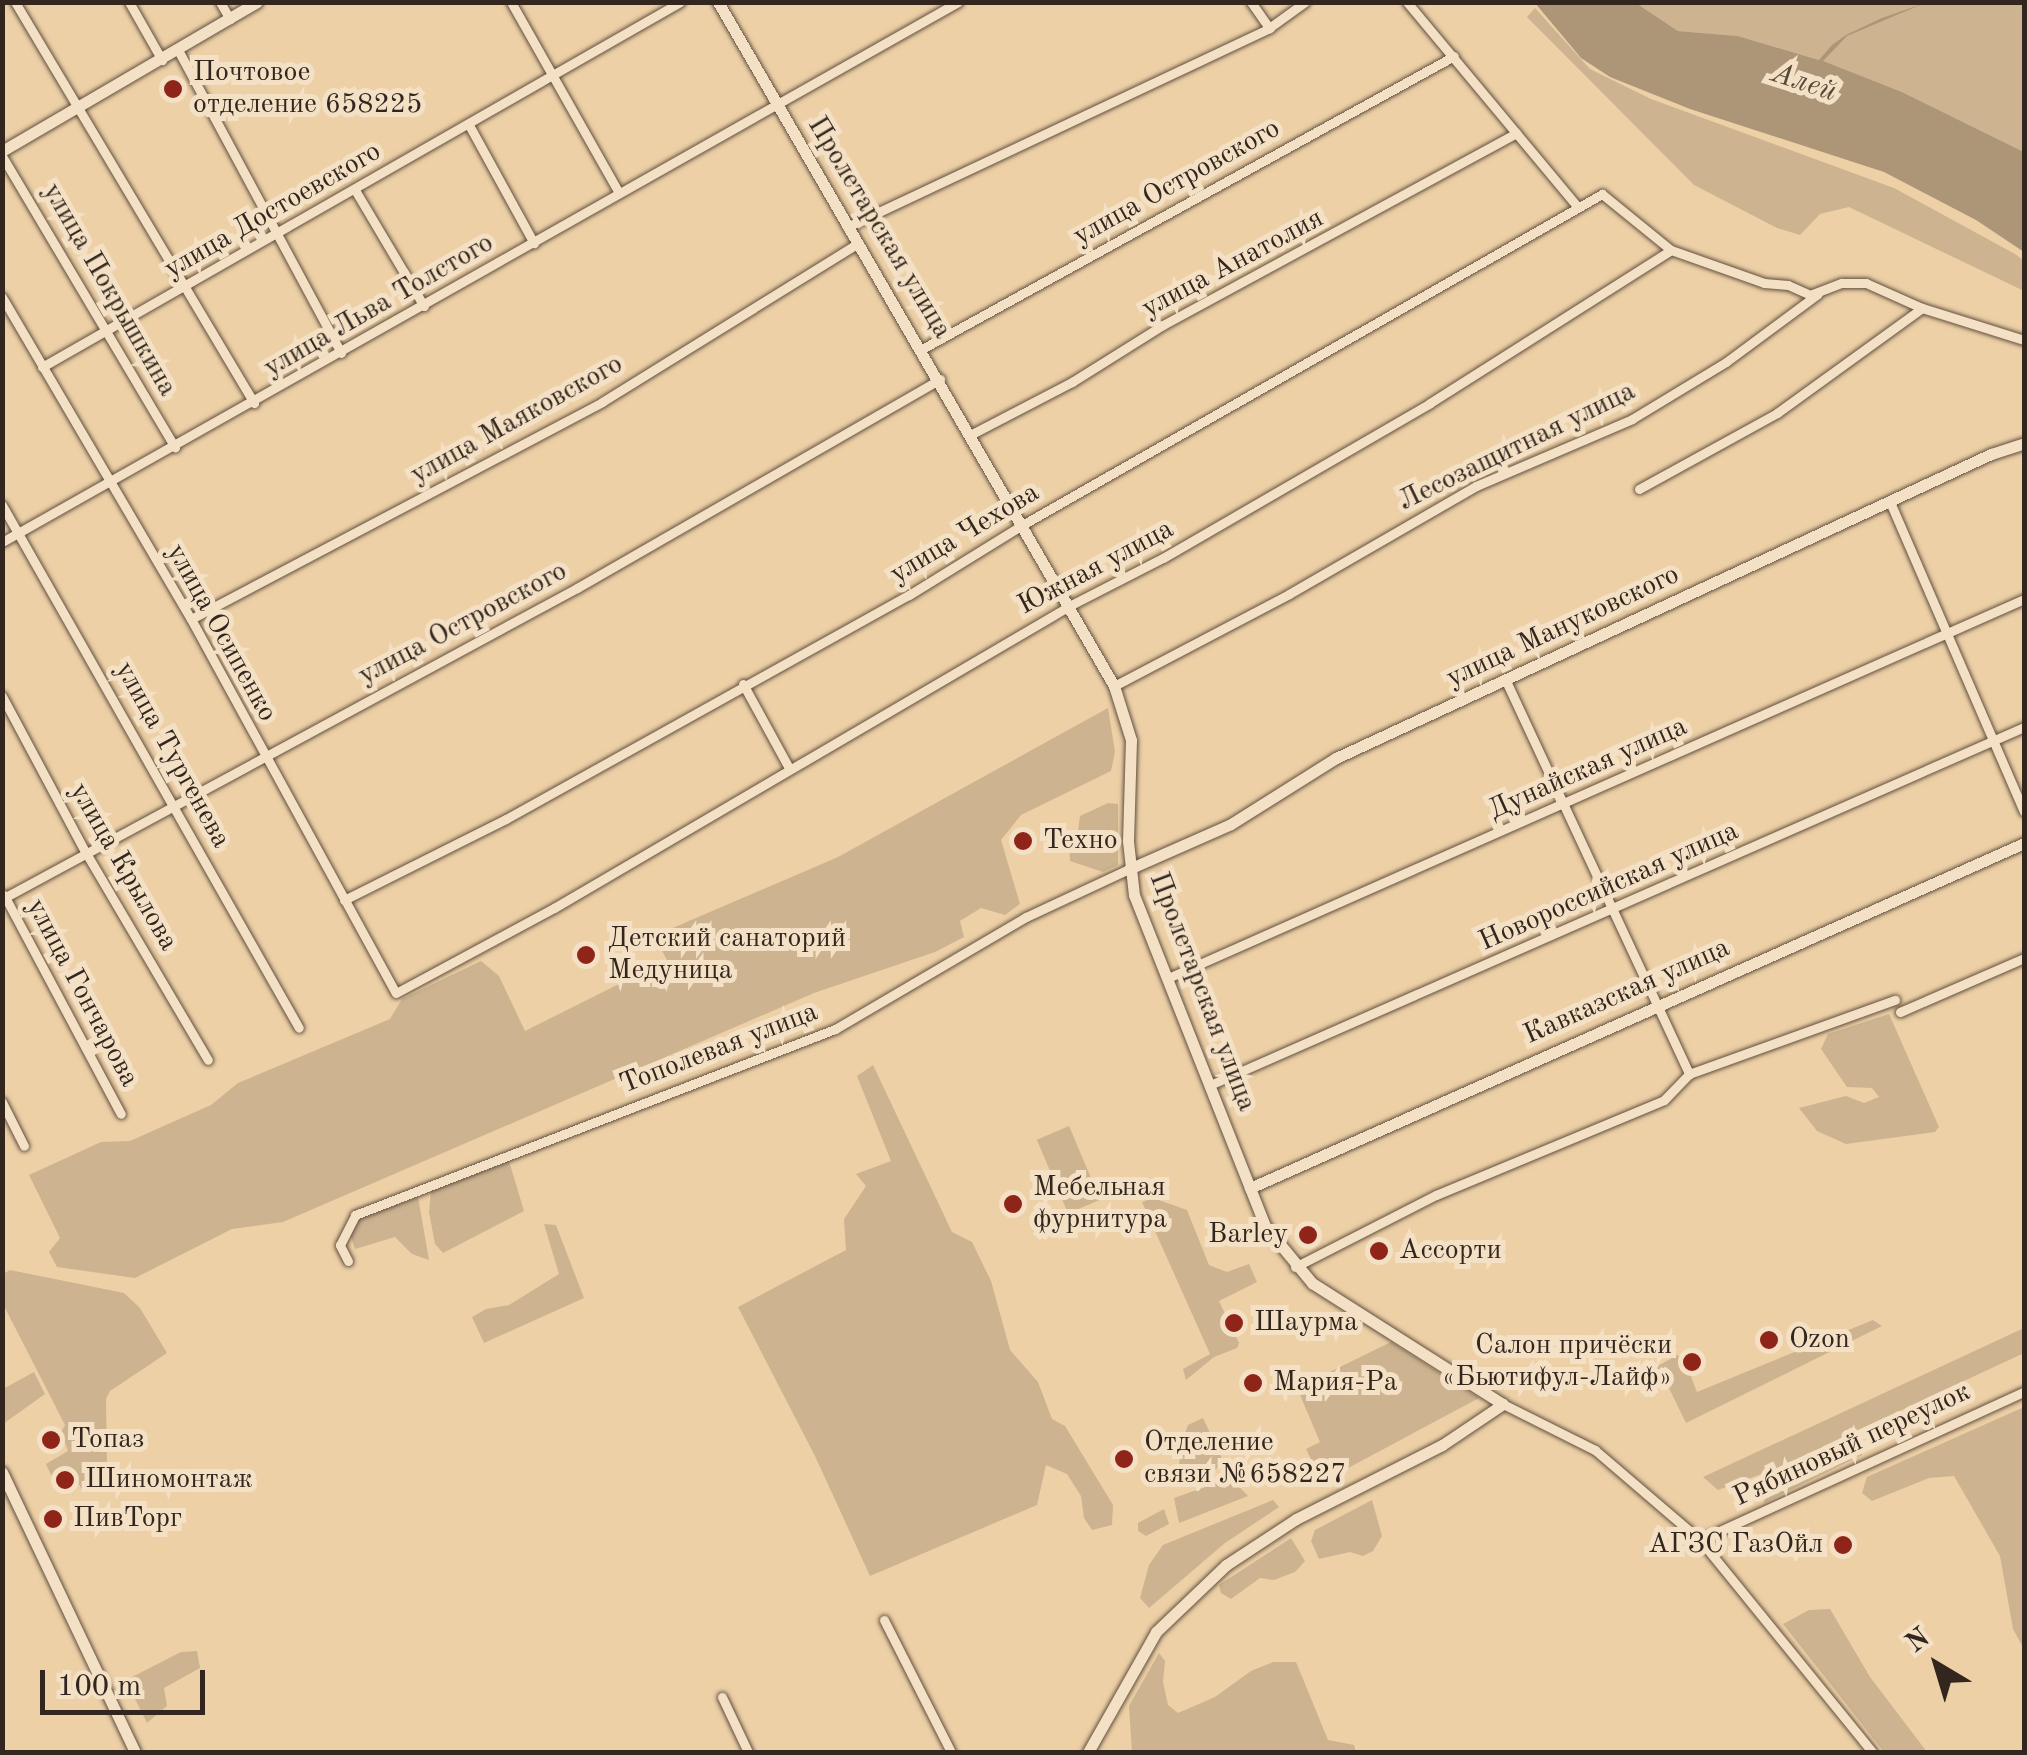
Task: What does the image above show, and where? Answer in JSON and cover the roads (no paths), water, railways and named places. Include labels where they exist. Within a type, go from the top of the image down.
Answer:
[{"type":"street","points":[[15,2],[254,402]]},
{"type":"street","points":[[130,2],[162,60]]},
{"type":"street","points":[[220,2],[230,19]]},
{"type":"street","points":[[2,154],[257,2]]},
{"type":"street","points":[[510,2],[619,193]]},
{"type":"street","name":"улица Достоевского","points":[[42,366],[278,235],[680,2]]},
{"type":"street","name":"Пролетарская улица","points":[[718,2],[847,228],[972,434],[1114,686],[1130,740],[1129,869],[1134,895],[1266,1226],[1295,1267],[1312,1283],[1503,1404],[1595,1450],[1700,1540],[1872,1752]]},
{"type":"street","name":"улица Льва Толстого","points":[[2,542],[958,2]]},
{"type":"street","points":[[1252,2],[1269,28]]},
{"type":"street","points":[[847,228],[1269,28],[1305,2]]},
{"type":"street","points":[[1406,2],[1576,206]]},
{"type":"street","points":[[178,50],[342,353]]},
{"type":"street","name":"улица Островского","points":[[922,349],[1454,56]]},
{"type":"street","points":[[468,125],[534,243]]},
{"type":"street","name":"улица Анатолия","points":[[972,434],[1516,133]]},
{"type":"street","name":"улица Покрышкина","points":[[2,154],[175,447]]},
{"type":"street","points":[[355,190],[424,306]]},
{"type":"street","name":"улица Чехова","points":[[344,900],[506,819],[909,595],[1024,524],[1576,206],[1602,194],[1672,250]]},
{"type":"street","name":"улица Маяковского","points":[[190,619],[602,402],[857,244]]},
{"type":"street","points":[[1672,250],[1810,294],[1866,283],[1922,308],[2024,340]]},
{"type":"street","name":"Южная улица","points":[[396,994],[570,899],[1070,605],[1164,558],[1430,403],[1672,250]]},
{"type":"street","name":"Лесозащитная улица","points":[[1114,686],[1289,594],[1476,486],[1632,419],[1726,362],[1824,290]]},
{"type":"street","name":"улица Осипенко","points":[[2,298],[190,619],[396,994]]},
{"type":"street","points":[[1639,489],[1777,414],[1922,308]]},
{"type":"street","name":"улица Островского","points":[[3,897],[577,588],[940,379]]},
{"type":"street","name":"улица Мануковского","points":[[1129,869],[1230,824],[1336,758],[2024,443]]},
{"type":"street","points":[[1890,502],[2024,811]]},
{"type":"street","name":"улица Тургенева","points":[[2,505],[299,1028]]},
{"type":"street","name":"Дунайская улица","points":[[1168,978],[2024,599]]},
{"type":"street","points":[[1506,681],[1689,1074]]},
{"type":"street","points":[[743,684],[789,768]]},
{"type":"street","name":"улица Крылова","points":[[2,696],[86,853],[208,1060]]},
{"type":"street","name":"Новороссийская улица","points":[[1210,1085],[1612,912],[2024,727]]},
{"type":"street","name":"Кавказская улица","points":[[1250,1188],[2024,843]]},
{"type":"street","name":"Тополевая улица","points":[[348,1261],[340,1245],[355,1216],[835,1029],[1026,918],[1129,869]]},
{"type":"street","name":"улица Гончарова","points":[[3,897],[121,1114]]},
{"type":"street","points":[[1900,1012],[2024,958]]},
{"type":"street","points":[[1295,1267],[1436,1196],[1664,1100],[1689,1074],[1894,1000]]},
{"type":"street","points":[[2,1102],[24,1146]]},
{"type":"street","name":"Рябиновый переулок","points":[[1700,1540],[2024,1392]]},
{"type":"street","points":[[1088,1752],[1156,1632],[1202,1585],[1296,1519],[1442,1445],[1503,1404]]},
{"type":"street","points":[[2,1472],[134,1752]]},
{"type":"street","points":[[884,1620],[951,1752]]},
{"type":"street","points":[[722,1697],[748,1752]]},
{"type":"water","name":"Алей","points":[[1535,3],[1636,3],[1678,31],[1738,36],[1819,60],[1846,35],[1925,3],[1847,36],[1823,61],[1902,92],[2024,152],[2024,252],[1976,220],[1884,172],[1690,109],[1610,77],[1581,58]]},
{"type":"place","name":"Почтовое отделение 658225","points":[[173,89]]},
{"type":"place","name":"Техно","points":[[1023,841]]},
{"type":"place","name":"Детский санаторий Медуница","points":[[586,955]]},
{"type":"place","name":"Мебельная фурнитура","points":[[1013,1204]]},
{"type":"place","name":"Barley","points":[[1308,1235]]},
{"type":"place","name":"Ассорти","points":[[1379,1251]]},
{"type":"place","name":"Шаурма","points":[[1234,1323]]},
{"type":"place","name":"Ozon","points":[[1769,1340]]},
{"type":"place","name":"Салон причёски «Бьютифул-Лайф»","points":[[1692,1362]]},
{"type":"place","name":"Мария-Ра","points":[[1253,1383]]},
{"type":"place","name":"Топаз","points":[[51,1440]]},
{"type":"place","name":"Отделение связи №658227","points":[[1124,1459]]},
{"type":"place","name":"Шиномонтаж","points":[[65,1480]]},
{"type":"place","name":"ПивТорг","points":[[53,1519]]},
{"type":"place","name":"АГЗС ГазОйл","points":[[1843,1545]]}]
